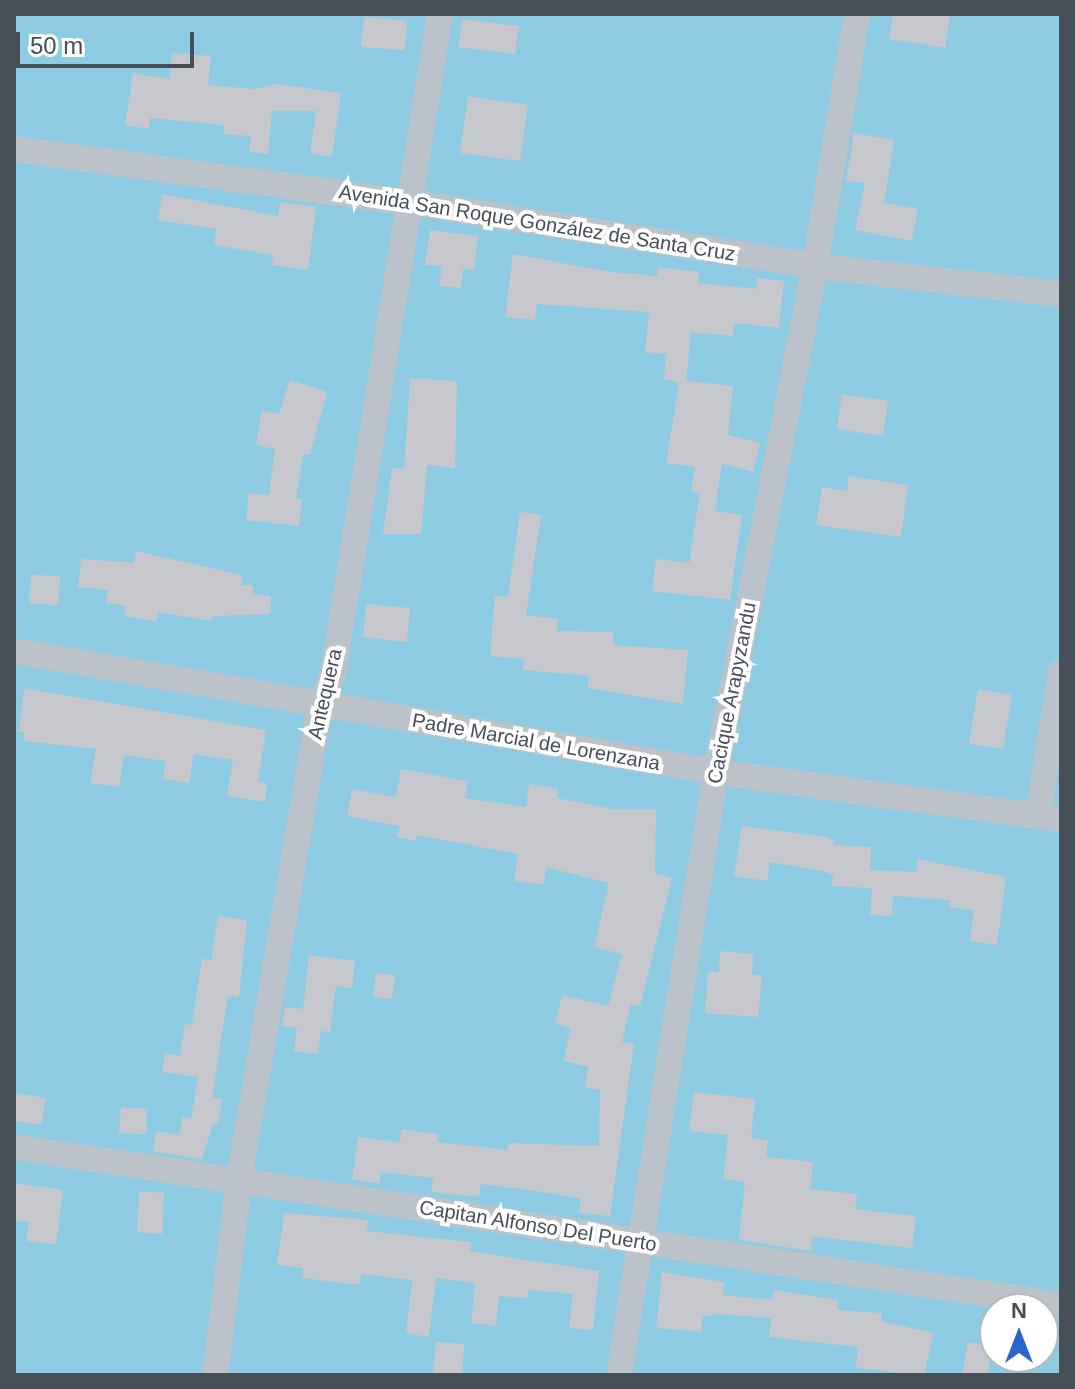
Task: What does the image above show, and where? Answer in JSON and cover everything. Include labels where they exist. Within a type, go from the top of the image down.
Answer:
[{"type":"street","name":"Antequera","points":[[215,1375],[239,1180],[320,705],[333,674],[440,14]]},
{"type":"street","name":"Cacique Arapyzandu","points":[[619,1375],[716,772],[815,266],[857,14]]},
{"type":"street","name":"Avenida San Roque González de Santa Cruz","points":[[14,149],[408,202],[815,266],[1061,294]]},
{"type":"street","name":"Padre Marcial de Lorenzana","points":[[14,651],[716,772],[1049,817]]},
{"type":"street","points":[[1049,817],[1061,672]]},
{"type":"street","name":"Capitan Alfonso Del Puerto","points":[[14,1147],[1061,1305]]},
{"type":"water","points":[[14,14],[1061,14],[1061,1375],[14,1375]]},
{"type":"building","points":[[893,14],[950,16],[945,48],[889,39]]},
{"type":"building","points":[[364,17],[407,21],[405,50],[361,47]]},
{"type":"building","points":[[462,19],[519,26],[515,54],[458,47]]},
{"type":"building","points":[[172,53],[211,56],[208,85],[255,89],[277,84],[341,93],[332,157],[310,153],[316,111],[272,111],[268,154],[249,152],[251,136],[224,134],[224,125],[150,118],[149,129],[125,125],[133,73],[170,79]]},
{"type":"building","points":[[468,96],[528,105],[520,161],[460,153]]},
{"type":"building","points":[[854,133],[894,140],[884,203],[918,209],[912,241],[855,230],[865,183],[846,181]]},
{"type":"building","points":[[162,194],[278,216],[280,202],[316,207],[308,270],[272,265],[273,255],[214,245],[216,229],[158,220]]},
{"type":"building","points":[[430,230],[478,236],[474,270],[463,269],[461,288],[439,286],[442,266],[425,265]]},
{"type":"building","points":[[513,254],[611,272],[657,276],[658,267],[699,272],[698,283],[756,289],[757,278],[784,281],[779,328],[734,323],[733,336],[691,332],[686,381],[733,386],[728,435],[760,443],[753,472],[722,464],[715,511],[742,515],[730,600],[652,591],[656,559],[689,563],[700,493],[691,492],[695,467],[666,463],[679,382],[664,380],[666,354],[645,352],[649,312],[537,304],[535,320],[505,317]]},
{"type":"building","points":[[410,378],[457,381],[455,468],[427,465],[421,534],[383,534],[392,468],[404,469]]},
{"type":"building","points":[[290,380],[327,392],[310,455],[303,454],[296,499],[302,499],[299,526],[246,520],[249,493],[269,495],[275,449],[256,445],[262,410],[279,414]]},
{"type":"building","points":[[842,394],[888,401],[883,436],[837,429]]},
{"type":"building","points":[[849,476],[908,485],[901,537],[816,525],[822,487],[847,491]]},
{"type":"building","points":[[520,512],[541,515],[526,615],[558,619],[557,631],[614,632],[613,645],[688,650],[683,704],[588,688],[589,676],[523,670],[524,659],[490,656],[495,596],[508,597]]},
{"type":"building","points":[[136,551],[242,575],[242,585],[253,585],[253,595],[271,596],[270,614],[213,616],[212,621],[158,612],[156,622],[124,616],[126,606],[106,603],[108,590],[78,587],[81,559],[134,563]]},
{"type":"building","points":[[31,575],[60,576],[58,605],[29,604]]},
{"type":"building","points":[[366,604],[410,608],[407,642],[363,637]]},
{"type":"building","points":[[24,688],[266,730],[258,782],[267,783],[265,802],[227,796],[233,760],[194,754],[189,783],[163,779],[165,761],[124,755],[119,787],[90,783],[96,749],[24,741],[24,732],[19,732]]},
{"type":"building","points":[[978,689],[1012,695],[1003,749],[969,744]]},
{"type":"building","points":[[401,769],[468,781],[465,798],[526,807],[529,784],[558,789],[557,798],[613,809],[656,809],[655,874],[672,878],[640,1006],[631,1004],[622,1042],[634,1044],[610,1216],[579,1213],[581,1199],[537,1191],[481,1184],[479,1197],[431,1192],[433,1178],[381,1172],[380,1183],[352,1180],[358,1137],[400,1142],[402,1129],[438,1134],[437,1142],[507,1150],[508,1143],[599,1146],[600,1090],[585,1087],[588,1067],[564,1061],[570,1028],[555,1024],[562,995],[608,1006],[622,954],[594,947],[609,883],[546,867],[544,885],[514,881],[518,854],[417,835],[415,841],[397,837],[400,826],[347,816],[352,789],[396,797]]},
{"type":"building","points":[[742,826],[820,836],[834,840],[834,845],[871,847],[870,870],[917,872],[917,859],[1006,877],[997,945],[970,941],[974,910],[949,907],[950,900],[893,896],[892,916],[870,915],[872,888],[832,886],[833,875],[822,871],[770,862],[767,881],[734,876]]},
{"type":"building","points":[[218,916],[247,920],[239,997],[228,996],[212,1097],[222,1099],[218,1124],[213,1124],[202,1159],[153,1151],[156,1131],[180,1135],[182,1117],[191,1118],[198,1077],[162,1072],[165,1053],[180,1056],[185,1024],[192,1025],[202,959],[211,960]]},
{"type":"building","points":[[720,951],[753,954],[752,975],[762,975],[758,1017],[705,1013],[708,971],[719,972]]},
{"type":"building","points":[[309,955],[355,961],[352,988],[336,986],[330,1032],[321,1031],[318,1054],[294,1051],[297,1028],[282,1026],[285,1007],[303,1009]]},
{"type":"building","points":[[376,973],[395,975],[392,999],[373,997]]},
{"type":"building","points":[[694,1092],[755,1099],[751,1138],[768,1140],[766,1157],[813,1162],[810,1189],[857,1194],[855,1209],[916,1216],[912,1248],[812,1236],[811,1251],[739,1240],[745,1182],[723,1179],[728,1135],[689,1131]]},
{"type":"building","points":[[14,1093],[46,1098],[41,1125],[14,1121]]},
{"type":"building","points":[[121,1107],[147,1109],[146,1134],[119,1133]]},
{"type":"building","points":[[14,1183],[63,1190],[56,1245],[26,1241],[29,1222],[14,1220]]},
{"type":"building","points":[[139,1191],[164,1193],[162,1234],[137,1232]]},
{"type":"building","points":[[284,1213],[368,1220],[367,1231],[471,1242],[470,1251],[599,1271],[593,1330],[569,1328],[573,1294],[528,1290],[527,1298],[499,1296],[496,1326],[471,1323],[475,1283],[436,1278],[429,1337],[406,1333],[412,1280],[361,1274],[360,1285],[302,1278],[303,1268],[277,1265]]},
{"type":"building","points":[[662,1272],[724,1282],[723,1295],[772,1300],[774,1290],[838,1300],[837,1310],[882,1313],[881,1321],[934,1333],[924,1375],[856,1368],[858,1347],[769,1337],[771,1318],[721,1314],[703,1316],[701,1332],[656,1328]]},
{"type":"building","points":[[436,1342],[464,1344],[462,1375],[433,1375]]},
{"type":"building","points":[[968,1342],[979,1344],[979,1373],[987,1375],[962,1375]]}]
